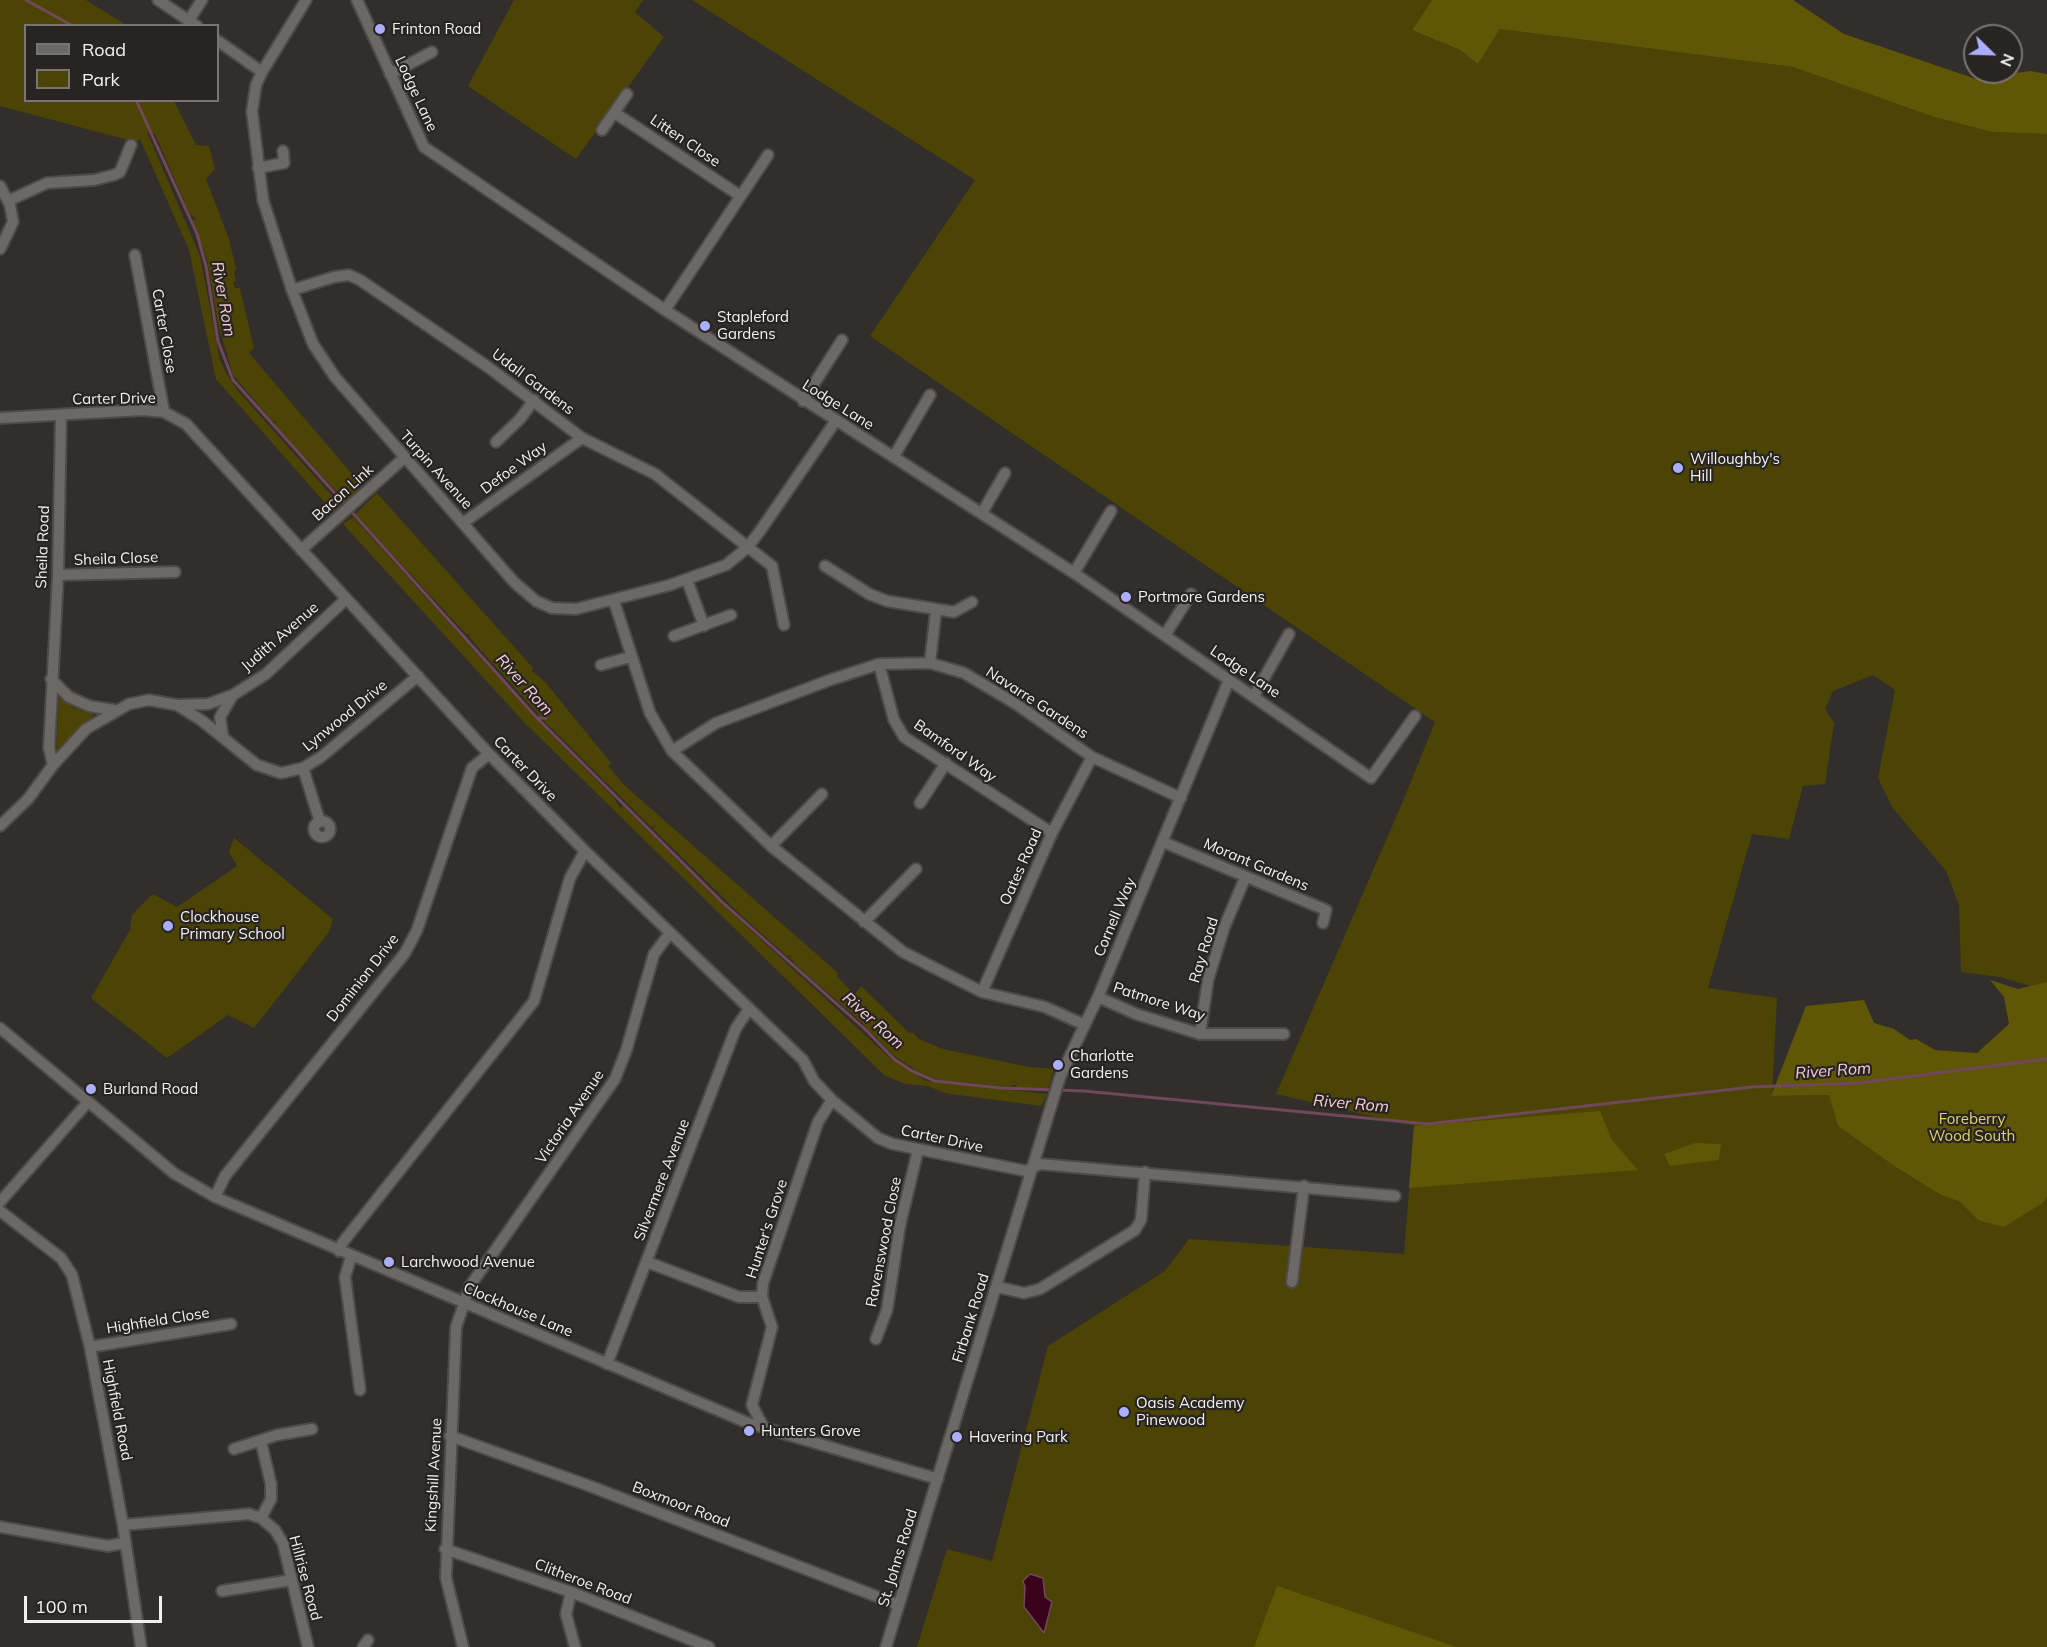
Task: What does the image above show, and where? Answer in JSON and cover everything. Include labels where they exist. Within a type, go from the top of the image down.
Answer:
[{"type":"street","points":[[158,0],[193,23],[202,0]]},
{"type":"street","name":"Turpin Avenue","points":[[306,0],[262,72],[256,85],[252,111],[258,168],[268,220],[292,290],[313,344],[335,377],[514,582],[536,601],[566,609],[614,601],[687,580],[726,565],[747,548],[835,422]]},
{"type":"street","name":"Lodge Lane","points":[[357,0],[424,147],[664,310],[802,401],[894,456],[1074,573],[1371,778],[1415,716]]},
{"type":"street","points":[[219,41],[262,72]]},
{"type":"street","points":[[390,74],[432,52]]},
{"type":"street","points":[[602,130],[627,94]]},
{"type":"street","name":"Litten Close","points":[[615,112],[739,195]]},
{"type":"street","points":[[8,201],[47,183],[94,180],[120,172],[131,145]]},
{"type":"street","points":[[258,168],[284,163],[284,151]]},
{"type":"street","points":[[664,310],[768,155]]},
{"type":"street","points":[[0,186],[8,201],[13,222],[0,249]]},
{"type":"street","name":"Carter Close","points":[[135,255],[164,412]]},
{"type":"street","name":"Udall Gardens","points":[[292,290],[334,277],[349,275],[360,280],[534,400],[582,438],[655,474],[772,566],[784,625]]},
{"type":"street","points":[[802,401],[842,340]]},
{"type":"street","points":[[894,456],[930,396]]},
{"type":"street","points":[[496,442],[534,400]]},
{"type":"street","name":"Carter Drive","points":[[0,418],[143,410],[164,412],[186,423],[489,754],[585,851],[803,1060],[814,1081],[832,1100],[878,1138],[918,1150],[1026,1171],[1040,1164],[1395,1196]]},
{"type":"street","name":"Sheila Road","points":[[53,765],[49,748],[58,575],[60,415]]},
{"type":"street","name":"Defoe Way","points":[[463,523],[582,438]]},
{"type":"street","name":"Bacon Link","points":[[301,550],[404,458]]},
{"type":"street","points":[[982,513],[1005,474]]},
{"type":"street","points":[[1074,573],[1111,511]]},
{"type":"street","points":[[825,566],[869,594],[887,601],[954,612],[972,603]]},
{"type":"street","name":"Sheila Close","points":[[58,575],[175,572]]},
{"type":"street","points":[[687,580],[704,626]]},
{"type":"street","points":[[1165,635],[1191,594]]},
{"type":"street","name":"Judith Avenue","points":[[177,705],[208,704],[233,695],[266,674],[345,599]]},
{"type":"street","points":[[614,601],[630,657],[650,713],[672,751],[771,846],[903,952],[982,992],[1045,1007],[1085,1025]]},
{"type":"street","points":[[930,663],[936,610]]},
{"type":"street","points":[[674,636],[731,615]]},
{"type":"street","points":[[1254,696],[1289,634]]},
{"type":"street","points":[[601,665],[630,657]]},
{"type":"street","name":"Navarre Gardens","points":[[672,751],[716,723],[879,664],[930,663],[964,673],[1016,704],[1092,757],[1181,798]]},
{"type":"street","name":"Bamford Way","points":[[879,664],[894,720],[904,737],[1052,833]]},
{"type":"street","name":"Lynwood Drive","points":[[0,825],[28,799],[53,765],[86,729],[114,710],[148,700],[177,705],[223,737],[257,765],[281,773],[303,768],[321,757],[418,676]]},
{"type":"street","points":[[51,679],[69,697],[89,706],[114,710]]},
{"type":"street","name":"Cornell Way","points":[[1033,1167],[1059,1081],[1098,997],[1229,680]]},
{"type":"street","points":[[223,737],[220,717],[233,695]]},
{"type":"street","name":"Dominion Drive","points":[[214,1197],[225,1176],[405,953],[417,930],[472,768],[489,754]]},
{"type":"street","name":"Oates Road","points":[[982,992],[1052,833],[1092,757]]},
{"type":"street","points":[[920,803],[946,763]]},
{"type":"street","points":[[303,768],[320,822]]},
{"type":"street","points":[[771,846],[822,794]]},
{"type":"street","name":"Morant Gardens","points":[[1163,842],[1326,910],[1323,923]]},
{"type":"street","points":[[339,1251],[343,1242],[534,1001],[570,878],[585,851]]},
{"type":"street","points":[[864,922],[916,869]]},
{"type":"street","name":"Ray Road","points":[[1200,1034],[1208,980],[1224,928],[1245,878]]},
{"type":"street","name":"Victoria Avenue","points":[[463,1303],[470,1286],[615,1079],[626,1051],[654,954],[670,933]]},
{"type":"street","name":"Patmore Way","points":[[1098,997],[1136,1014],[1200,1034],[1284,1034]]},
{"type":"street","name":"Silvermere Avenue","points":[[607,1364],[736,1028],[749,1009]]},
{"type":"street","name":"Clockhouse Lane","points":[[0,1028],[87,1103],[175,1174],[214,1197],[732,1417],[938,1479]]},
{"type":"street","name":"Hunter's Grove","points":[[752,1405],[772,1327],[762,1297],[763,1283],[818,1122],[832,1100]]},
{"type":"street","points":[[0,1202],[87,1103]]},
{"type":"street","name":"Ravenswood Close","points":[[876,1339],[887,1310],[900,1225],[918,1150]]},
{"type":"street","name":"Firbank Road","points":[[938,1479],[1033,1167]]},
{"type":"street","points":[[997,1287],[1024,1293],[1040,1288],[1136,1230],[1141,1220],[1144,1172]]},
{"type":"street","points":[[1292,1282],[1304,1186]]},
{"type":"street","name":"Highfield Road","points":[[0,1211],[61,1258],[72,1275],[90,1347],[123,1525],[141,1647]]},
{"type":"street","points":[[351,1257],[345,1276],[360,1390]]},
{"type":"street","points":[[647,1262],[739,1297],[762,1297]]},
{"type":"street","name":"Kingshill Avenue","points":[[463,1303],[456,1327],[445,1549],[446,1578],[463,1647]]},
{"type":"street","name":"Highfield Close","points":[[90,1347],[231,1324]]},
{"type":"street","points":[[732,1417],[752,1405],[764,1428]]},
{"type":"street","points":[[234,1449],[312,1429]]},
{"type":"street","name":"Boxmoor Road","points":[[450,1436],[587,1485],[899,1605]]},
{"type":"street","points":[[123,1525],[249,1514],[261,1518],[271,1499],[272,1484],[261,1442]]},
{"type":"street","name":"St. Johns Road","points":[[886,1647],[938,1479]]},
{"type":"street","name":"Hillrise Road","points":[[261,1518],[275,1530],[283,1543],[308,1647]]},
{"type":"street","points":[[0,1527],[108,1546],[124,1543]]},
{"type":"street","name":"Clitheroe Road","points":[[445,1549],[571,1592],[709,1647]]},
{"type":"street","points":[[222,1591],[291,1580]]},
{"type":"street","points":[[571,1592],[566,1614],[575,1647]]},
{"type":"green space","points":[[0,0],[86,0],[124,24],[24,24],[24,102],[174,102],[196,145],[209,146],[215,169],[206,179],[229,239],[236,269],[234,271],[236,281],[233,282],[235,288],[240,288],[254,348],[249,353],[362,486],[344,502],[337,494],[340,491],[336,491],[275,425],[276,420],[273,422],[233,375],[218,324],[207,259],[192,219],[196,220],[196,218],[190,215],[155,134],[147,132],[200,256],[220,360],[226,373],[238,391],[340,505],[333,512],[216,379],[189,250],[140,139],[136,142],[0,106]]},
{"type":"green space","points":[[514,0],[643,0],[635,12],[664,37],[576,159],[468,86]]},
{"type":"green space","points":[[692,0],[1432,0],[1412,30],[1460,50],[1478,64],[1500,29],[1793,67],[1934,117],[1992,132],[2047,134],[2047,991],[2000,977],[1961,972],[1959,905],[1946,871],[1892,807],[1878,778],[1895,690],[1873,675],[1833,691],[1825,709],[1834,723],[1825,784],[1803,786],[1789,839],[1752,834],[1708,988],[1777,998],[1772,1096],[1829,1095],[1838,1126],[1894,1166],[1941,1195],[1960,1202],[1978,1220],[2044,1202],[2047,1197],[2047,1647],[917,1647],[947,1549],[992,1561],[1048,1346],[1165,1271],[1189,1239],[1404,1254],[1414,1126],[1276,1094],[1435,722],[870,336],[975,180]]},
{"type":"green space","points":[[1432,0],[1793,0],[1844,34],[1963,75],[1963,84],[2023,84],[2023,72],[2047,74],[2047,134],[1992,132],[1934,117],[1793,67],[1500,29],[1478,64],[1460,50],[1412,30]]},
{"type":"green space","points":[[377,493],[533,668],[532,671],[545,682],[611,763],[608,766],[624,785],[838,973],[837,976],[849,989],[855,994],[861,986],[910,1034],[912,1032],[919,1039],[943,1049],[1029,1067],[1054,1069],[1048,1090],[1014,1088],[1018,1083],[1010,1087],[939,1080],[920,1073],[894,1056],[858,1019],[798,967],[789,957],[791,955],[787,956],[743,917],[652,828],[657,827],[650,826],[541,718],[546,718],[540,716],[468,636],[472,635],[466,634],[355,514]]},
{"type":"green space","points":[[353,517],[535,718],[614,798],[620,808],[623,806],[710,893],[889,1057],[926,1081],[1047,1094],[1041,1106],[944,1093],[928,1086],[905,1084],[884,1075],[523,721],[343,524]]},
{"type":"green space","points":[[59,698],[74,708],[94,715],[56,754]]},
{"type":"green space","points":[[234,838],[333,919],[329,932],[254,1028],[228,1015],[167,1058],[91,998],[130,930],[132,915],[153,894],[177,907],[237,866],[229,852]]},
{"type":"green space","name":"Foreberry Wood South","points":[[1990,980],[2018,989],[2047,982],[2047,1197],[2044,1202],[2004,1227],[1978,1220],[1960,1202],[1941,1195],[1894,1166],[1838,1126],[1829,1095],[1771,1096],[1806,1006],[1864,1000],[1874,1023],[1894,1029],[1910,1040],[1916,1039],[1935,1050],[1977,1053],[2009,1024],[2004,997]]},
{"type":"green space","points":[[1600,1111],[1612,1140],[1638,1170],[1409,1188],[1414,1126]]},
{"type":"green space","points":[[1695,1143],[1721,1144],[1719,1160],[1670,1166],[1664,1154]]},
{"type":"green space","points":[[1277,1586],[1457,1647],[1254,1647]]},
{"type":"shaded area","points":[[1030,1574],[1043,1578],[1045,1597],[1052,1602],[1044,1633],[1024,1607],[1023,1581]]},
{"type":"waterway","name":"River Rom","points":[[26,0],[69,24]]},
{"type":"waterway","name":"River Rom","points":[[137,102],[197,234],[206,266],[218,341],[233,380],[537,718],[721,901],[866,1030],[894,1059],[912,1071],[935,1081],[1001,1088],[1084,1091],[1428,1124],[1752,1087],[1858,1083],[2047,1059]]},
{"type":"waterway","name":"River Rom","points":[[537,718],[546,718]]},
{"type":"place","name":"Frinton Road","points":[[380,29]]},
{"type":"place","name":"Stapleford Gardens","points":[[705,326]]},
{"type":"place","name":"Willoughby's Hill","points":[[1678,468]]},
{"type":"place","name":"Portmore Gardens","points":[[1126,597]]},
{"type":"place","name":"Clockhouse Primary School","points":[[168,926]]},
{"type":"place","name":"Charlotte Gardens","points":[[1058,1065]]},
{"type":"place","name":"Burland Road","points":[[91,1089]]},
{"type":"place","name":"Larchwood Avenue","points":[[389,1262]]},
{"type":"place","name":"Oasis Academy Pinewood","points":[[1124,1412]]},
{"type":"place","name":"Hunters Grove","points":[[749,1431]]},
{"type":"place","name":"Havering Park","points":[[957,1437]]}]
